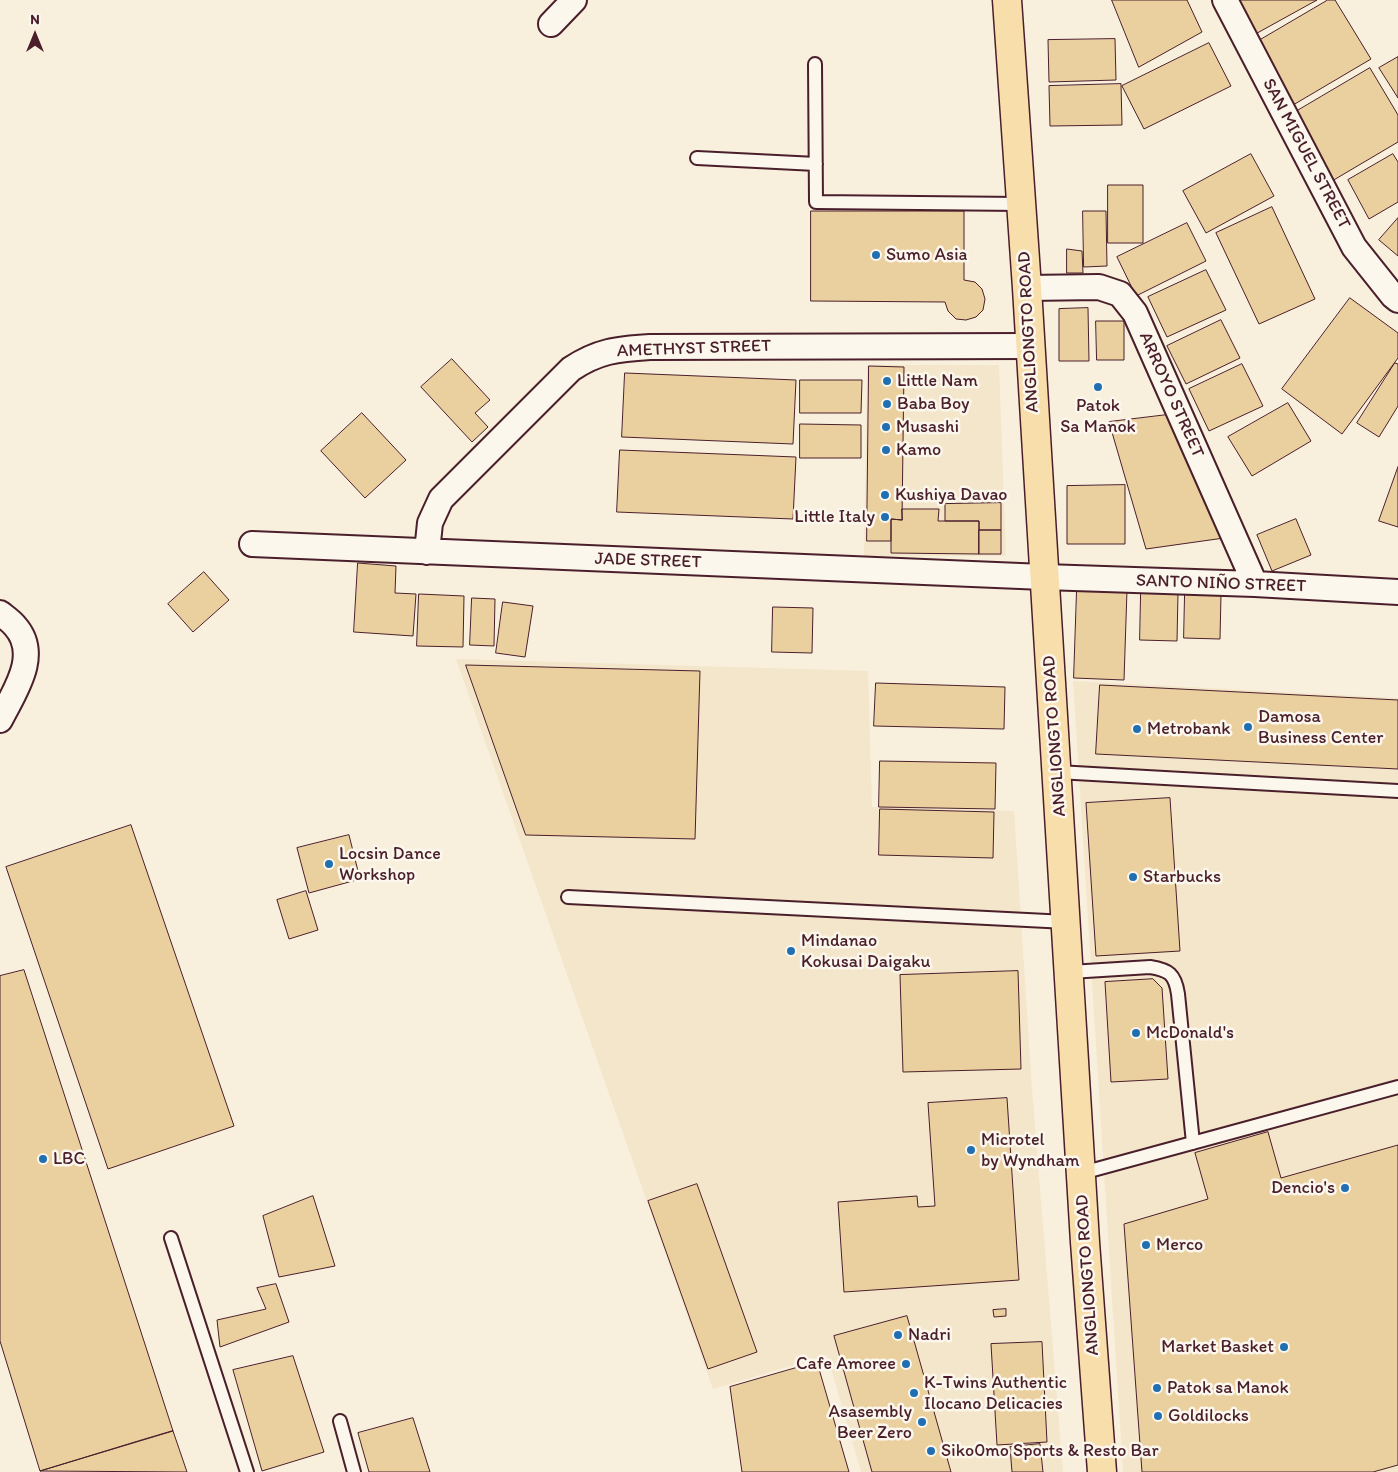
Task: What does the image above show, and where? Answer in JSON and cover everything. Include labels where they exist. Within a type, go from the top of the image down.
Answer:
[{"type":"main road","name":"ANGLIONGTO ROAD","points":[[1007,0],[1102,1472]]},
{"type":"street","points":[[551,24],[574,0]]},
{"type":"street","name":"SAN MIGUEL STREET","points":[[1225,0],[1354,247],[1398,300]]},
{"type":"street","name":"ARROYO STREET","points":[[1027,288],[1099,287],[1120,294],[1134,313],[1255,584]]},
{"type":"street","name":"AMETHYST STREET","points":[[427,552],[430,523],[440,499],[570,369],[603,352],[650,347],[1030,346]]},
{"type":"street","name":"JADE STREET","points":[[252,544],[1044,577]]},
{"type":"street","name":"SANTO NIÑO STREET","points":[[1044,577],[1255,584],[1398,592]]},
{"type":"street","points":[[0,613],[16,626],[23,639],[26,652],[26,665],[22,678],[0,720]]},
{"type":"lane","points":[[816,64],[816,202],[1021,204]]},
{"type":"lane","points":[[697,158],[816,164]]},
{"type":"lane","points":[[1057,772],[1398,791]]},
{"type":"lane","points":[[568,897],[1066,922]]},
{"type":"lane","points":[[1070,972],[1150,967],[1163,969],[1171,974],[1178,994],[1193,1143]]},
{"type":"lane","points":[[1082,1174],[1398,1086]]},
{"type":"lane","points":[[171,1238],[247,1472]]},
{"type":"lane","points":[[340,1421],[354,1472]]},
{"type":"shaded area","points":[[867,365],[999,365],[1006,556],[864,556]]},
{"type":"shaded area","name":"Mindanao Kokusai Daigaku","points":[[456,659],[868,671],[872,807],[1014,811],[1032,1090],[1063,1472],[861,1472],[827,1355],[713,1389]]},
{"type":"shaded area","points":[[1073,681],[1398,698],[1398,1472],[1123,1472]]},
{"type":"building","points":[[1112,0],[1187,0],[1202,32],[1139,67]]},
{"type":"building","points":[[1230,0],[1317,0],[1250,37]]},
{"type":"building","points":[[1328,0],[1335,0],[1371,59],[1288,108],[1250,46]]},
{"type":"building","points":[[1115,39],[1116,80],[1049,82],[1048,40]]},
{"type":"building","points":[[1209,43],[1231,86],[1144,129],[1122,86]]},
{"type":"building","points":[[1398,57],[1398,98],[1379,68]]},
{"type":"building","points":[[1370,68],[1398,115],[1398,142],[1332,181],[1292,114]]},
{"type":"building","points":[[1121,84],[1122,125],[1050,126],[1049,86]]},
{"type":"building","points":[[1251,154],[1274,196],[1206,233],[1183,191]]},
{"type":"building","points":[[1393,154],[1398,162],[1398,202],[1369,219],[1348,180]]},
{"type":"building","points":[[1108,185],[1143,185],[1143,243],[1108,243]]},
{"type":"building","points":[[1272,207],[1315,299],[1259,324],[1216,233]]},
{"type":"building","points":[[811,211],[964,211],[964,280],[975,282],[982,289],[985,299],[983,310],[976,317],[966,320],[956,319],[948,311],[945,302],[811,301]]},
{"type":"building","points":[[1083,211],[1106,211],[1107,266],[1084,267]]},
{"type":"building","points":[[1398,218],[1398,256],[1379,240]]},
{"type":"building","points":[[1187,223],[1206,261],[1136,296],[1117,257]]},
{"type":"building","points":[[1067,249],[1082,251],[1083,273],[1067,273]]},
{"type":"building","points":[[1206,270],[1226,310],[1167,337],[1148,297]]},
{"type":"building","points":[[1350,298],[1398,333],[1398,358],[1342,434],[1282,389]]},
{"type":"building","points":[[1088,308],[1089,361],[1059,361],[1059,309]]},
{"type":"building","points":[[1221,320],[1240,358],[1186,384],[1167,346]]},
{"type":"building","points":[[1096,321],[1124,321],[1124,360],[1097,360]]},
{"type":"building","points":[[452,359],[490,400],[475,413],[488,427],[472,442],[421,387]]},
{"type":"building","points":[[1395,363],[1398,364],[1398,406],[1379,437],[1357,423]]},
{"type":"building","points":[[1242,364],[1263,406],[1209,431],[1189,389]]},
{"type":"building","points":[[869,366],[904,367],[902,520],[891,519],[891,541],[867,541]]},
{"type":"building","points":[[625,373],[796,380],[793,444],[622,437]]},
{"type":"building","points":[[800,380],[862,380],[861,413],[800,413]]},
{"type":"building","points":[[1288,403],[1311,441],[1252,476],[1228,437]]},
{"type":"building","points":[[362,413],[406,460],[365,498],[321,451]]},
{"type":"building","points":[[1175,414],[1224,538],[1146,549],[1109,422]]},
{"type":"building","points":[[800,424],[861,425],[861,458],[800,458]]},
{"type":"building","points":[[620,450],[796,457],[793,519],[617,512]]},
{"type":"building","points":[[1398,467],[1398,527],[1379,521]]},
{"type":"building","points":[[1125,485],[1125,544],[1067,544],[1067,486]]},
{"type":"building","points":[[1001,503],[1001,530],[979,530],[979,521],[945,521],[945,504]]},
{"type":"building","points":[[902,509],[939,509],[938,521],[979,521],[979,554],[891,553],[891,519],[902,520]]},
{"type":"building","points":[[1296,519],[1311,555],[1272,571],[1257,535]]},
{"type":"building","points":[[979,530],[1001,530],[1001,554],[979,554]]},
{"type":"building","points":[[358,563],[396,566],[395,593],[416,594],[413,636],[354,632]]},
{"type":"building","points":[[204,572],[229,600],[193,632],[168,604]]},
{"type":"building","points":[[1077,589],[1127,590],[1124,680],[1074,678]]},
{"type":"building","points":[[1141,593],[1178,593],[1177,641],[1140,640]]},
{"type":"building","points":[[1185,593],[1221,594],[1220,639],[1184,638]]},
{"type":"building","points":[[419,594],[464,596],[463,647],[417,646]]},
{"type":"building","points":[[472,598],[495,599],[494,646],[470,645]]},
{"type":"building","points":[[503,602],[533,606],[525,657],[496,653]]},
{"type":"building","points":[[773,607],[813,608],[812,653],[772,652]]},
{"type":"building","points":[[466,665],[700,671],[695,839],[526,835]]},
{"type":"building","points":[[876,683],[1005,687],[1004,729],[874,726]]},
{"type":"building","name":"Damosa Business Center","points":[[1100,685],[1398,700],[1398,769],[1096,754]]},
{"type":"building","points":[[880,761],[996,763],[995,809],[879,807]]},
{"type":"building","name":"Starbucks","points":[[1170,798],[1180,951],[1096,956],[1086,803]]},
{"type":"building","points":[[880,809],[994,812],[993,858],[879,855]]},
{"type":"building","points":[[131,825],[234,1126],[108,1169],[6,867]]},
{"type":"building","name":"Locsin Dance Workshop","points":[[349,835],[360,879],[309,893],[297,848]]},
{"type":"building","points":[[306,891],[318,930],[289,939],[277,900]]},
{"type":"building","name":"LBC","points":[[24,970],[173,1431],[40,1471],[0,1341],[0,976]]},
{"type":"building","points":[[1018,971],[1021,1069],[903,1072],[900,975]]},
{"type":"building","name":"McDonald's","points":[[1153,979],[1162,988],[1168,1079],[1111,1082],[1105,982]]},
{"type":"building","name":"Microtel by Wyndham","points":[[1007,1098],[1019,1280],[844,1292],[838,1202],[917,1196],[918,1207],[935,1206],[928,1103]]},
{"type":"building","points":[[1268,1132],[1281,1178],[1398,1145],[1398,1465],[1373,1472],[1142,1472],[1124,1224],[1208,1199],[1195,1153]]},
{"type":"building","points":[[697,1184],[757,1352],[708,1369],[648,1201]]},
{"type":"building","points":[[313,1196],[335,1266],[279,1277],[263,1216]]},
{"type":"building","points":[[276,1284],[289,1322],[220,1347],[217,1320],[266,1309],[257,1288]]},
{"type":"building","points":[[1006,1309],[1006,1316],[994,1317],[993,1310]]},
{"type":"building","points":[[907,1316],[951,1472],[872,1472],[834,1336]]},
{"type":"building","points":[[1042,1342],[1047,1442],[997,1445],[991,1344]]},
{"type":"building","points":[[293,1356],[324,1452],[262,1471],[233,1370]]},
{"type":"building","points":[[817,1362],[849,1472],[742,1472],[730,1387]]},
{"type":"building","points":[[413,1418],[430,1472],[369,1472],[358,1433]]},
{"type":"building","points":[[173,1431],[187,1472],[40,1471],[138,1441]]},
{"type":"building","points":[[1040,1444],[1043,1472],[1012,1472],[1010,1447]]},
{"type":"place","name":"Sumo Asia","points":[[876,255]]},
{"type":"place","name":"Little Nam","points":[[887,381]]},
{"type":"place","name":"Patok Sa Manok","points":[[1098,387]]},
{"type":"place","name":"Baba Boy","points":[[887,404]]},
{"type":"place","name":"Musashi","points":[[886,427]]},
{"type":"place","name":"Kamo","points":[[886,450]]},
{"type":"place","name":"Kushiya Davao","points":[[885,495]]},
{"type":"place","name":"Little Italy","points":[[885,517]]},
{"type":"place","name":"Damosa Business Center","points":[[1248,727]]},
{"type":"place","name":"Metrobank","points":[[1137,729]]},
{"type":"place","name":"Locsin Dance Workshop","points":[[329,864]]},
{"type":"place","name":"Starbucks","points":[[1133,877]]},
{"type":"place","name":"Mindanao Kokusai Daigaku","points":[[791,951]]},
{"type":"place","name":"McDonald's","points":[[1136,1033]]},
{"type":"place","name":"Microtel by Wyndham","points":[[971,1150]]},
{"type":"place","name":"LBC","points":[[43,1159]]},
{"type":"place","name":"Dencio's","points":[[1345,1188]]},
{"type":"place","name":"Merco","points":[[1146,1245]]},
{"type":"place","name":"Nadri","points":[[898,1335]]},
{"type":"place","name":"Market Basket","points":[[1284,1347]]},
{"type":"place","name":"Cafe Amoree","points":[[906,1364]]},
{"type":"place","name":"Patok sa Manok","points":[[1157,1388]]},
{"type":"place","name":"K-Twins Authentic Ilocano Delicacies","points":[[914,1393]]},
{"type":"place","name":"Goldilocks","points":[[1158,1416]]},
{"type":"place","name":"Asasembly Beer Zero","points":[[922,1422]]},
{"type":"place","name":"Siko0mo Sports & Resto Bar","points":[[931,1451]]}]
